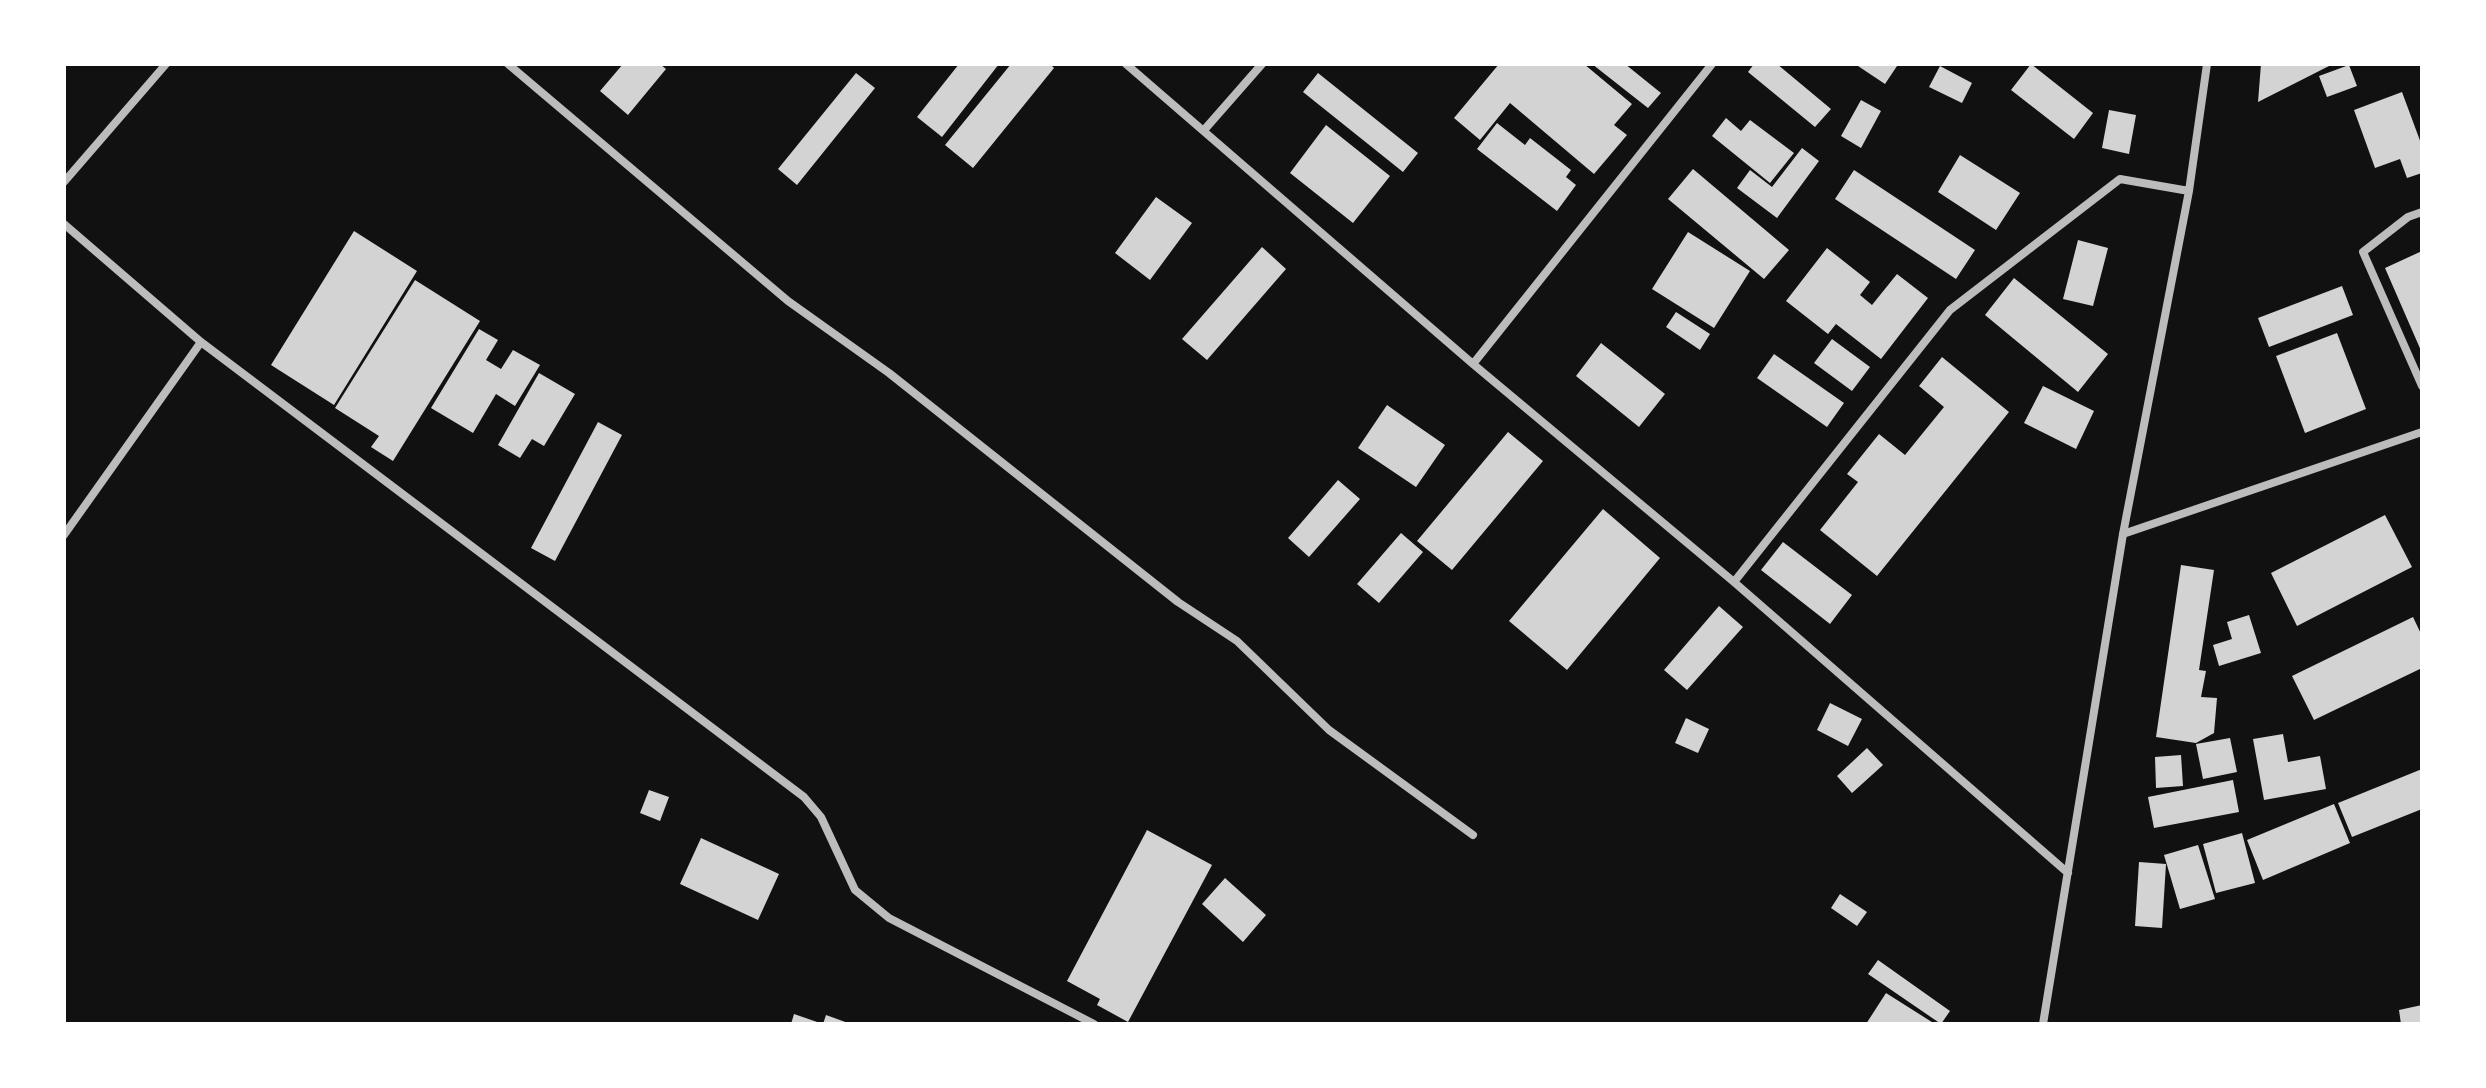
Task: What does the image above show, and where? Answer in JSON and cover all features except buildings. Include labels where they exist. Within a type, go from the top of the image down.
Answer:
[{"type":"street","points":[[64,182],[166,64]]},
{"type":"street","points":[[508,64],[788,301],[889,373],[1178,602],[1237,641],[1329,730],[1473,835]]},
{"type":"street","points":[[1126,64],[1205,129],[1473,364],[1734,582],[2068,873]]},
{"type":"street","points":[[1205,129],[1262,64]]},
{"type":"street","points":[[1473,364],[1712,64]]},
{"type":"street","points":[[2043,1024],[2123,534],[2189,191],[2207,64]]},
{"type":"street","points":[[1734,582],[1950,310],[2120,179],[2189,191]]},
{"type":"street","points":[[2422,212],[2408,217],[2363,252],[2422,386]]},
{"type":"street","points":[[64,224],[201,342],[804,797],[821,817],[855,890],[889,918],[1094,1024]]},
{"type":"street","points":[[64,535],[201,342]]},
{"type":"street","points":[[2123,534],[2422,432]]}]
